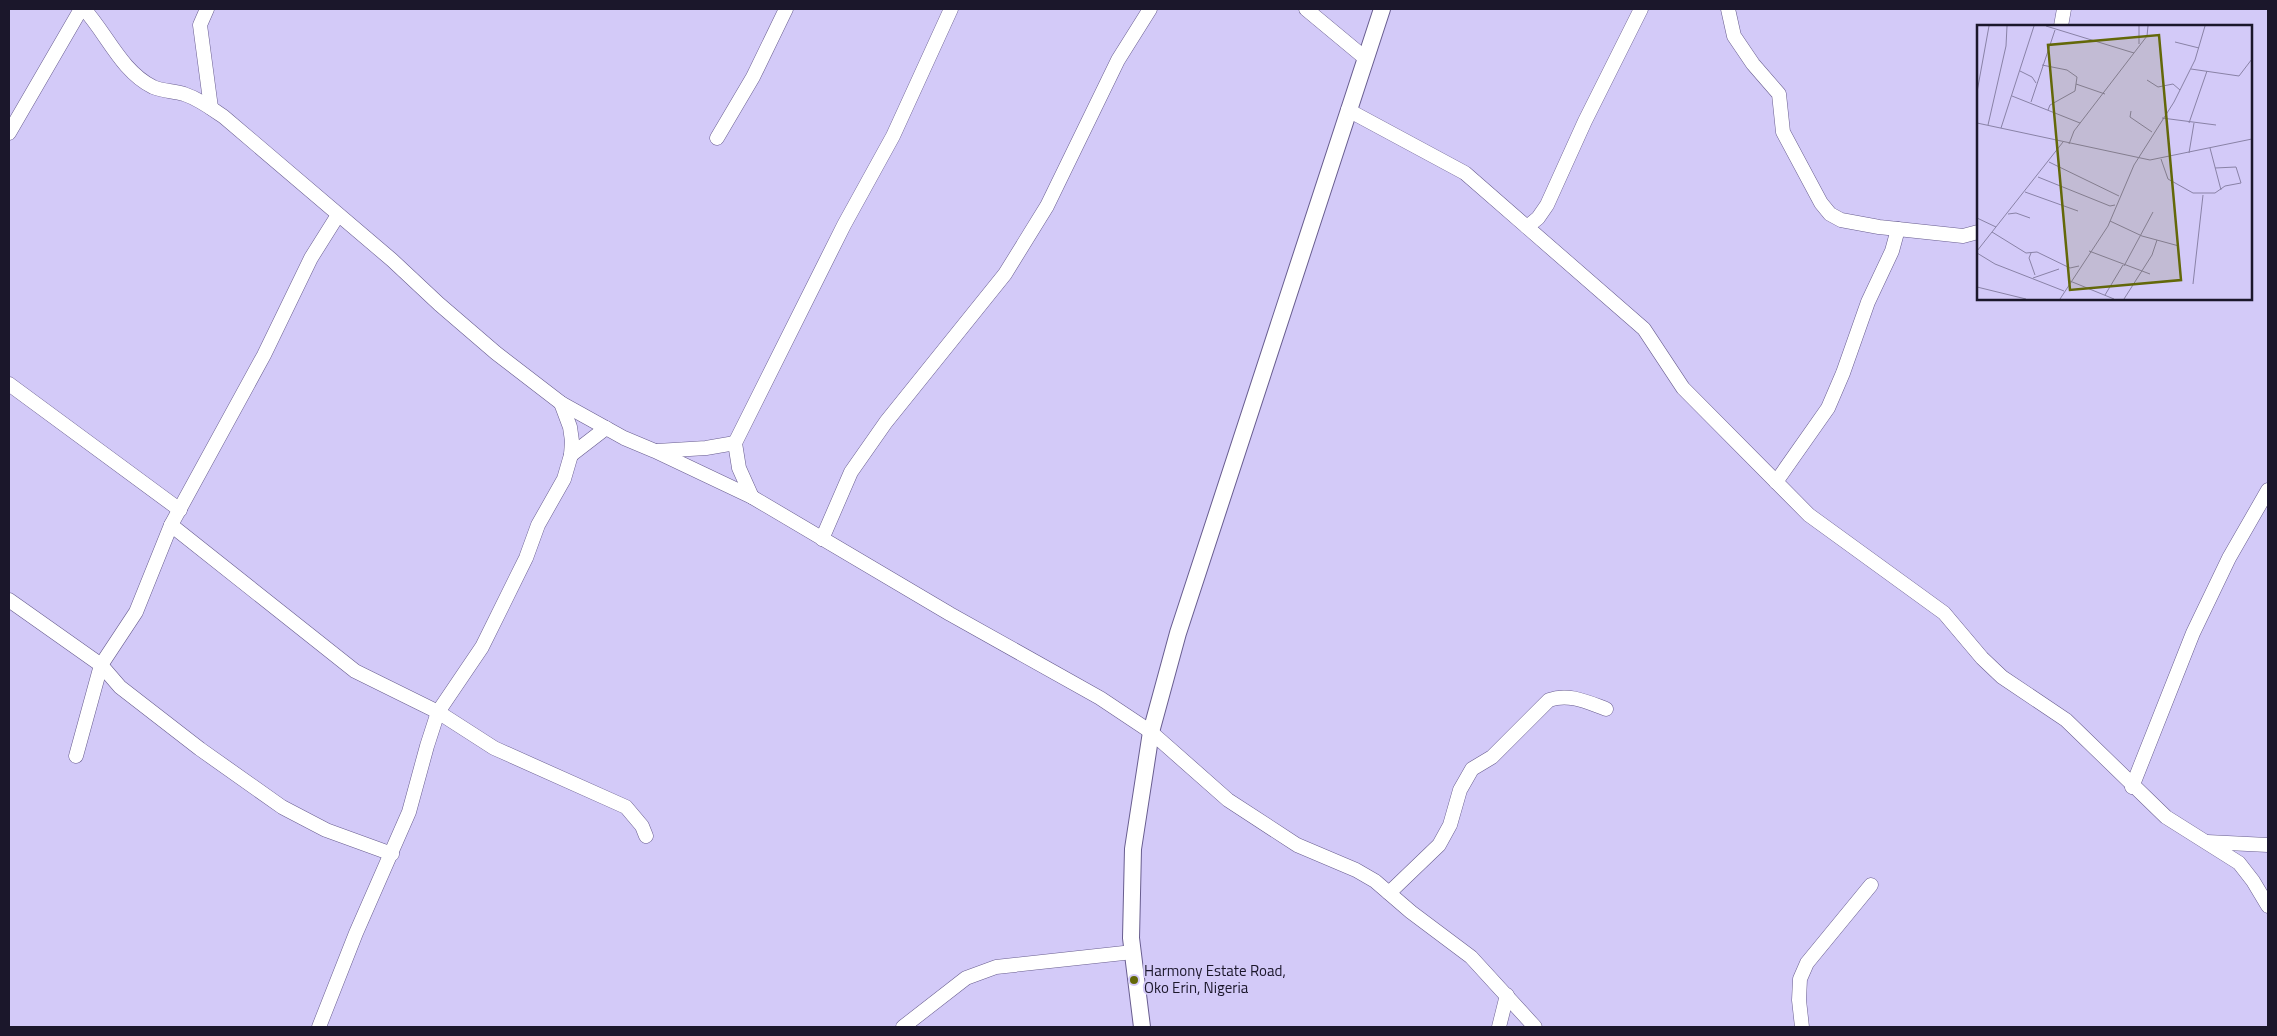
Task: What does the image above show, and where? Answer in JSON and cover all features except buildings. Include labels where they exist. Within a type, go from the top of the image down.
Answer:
[{"type":"street","points":[[9,133],[82,9],[99,26],[119,56],[135,74],[154,87],[200,100],[212,108],[338,214],[489,347],[561,403],[606,428],[752,497],[950,614],[1037,661],[1100,698],[1151,732],[1228,800],[1297,845],[1356,870],[1375,881],[1411,912],[1472,958],[1535,1027]]},
{"type":"street","points":[[207,9],[200,25],[212,108]]},
{"type":"street","points":[[717,138],[753,77],[786,9]]},
{"type":"street","points":[[752,497],[740,468],[735,443],[844,225],[893,136],[951,9]]},
{"type":"street","points":[[822,539],[851,472],[871,443],[1005,274],[1047,206],[1118,60],[1150,9]]},
{"type":"street","points":[[1306,9],[1365,58]]},
{"type":"street","points":[[1142,1027],[1131,938],[1133,850],[1151,732],[1178,633],[1382,9]]},
{"type":"street","points":[[1527,228],[1547,206],[1585,120],[1642,9]]},
{"type":"street","points":[[1728,9],[1734,36],[1752,64],[1779,94],[1783,132],[1821,203],[1830,214],[1842,220],[1898,229],[1963,236],[1977,232]]},
{"type":"street","points":[[2061,25],[2064,9]]},
{"type":"street","points":[[1348,110],[1465,173],[1644,329],[1683,388],[1810,514],[1944,613],[1982,658],[2002,677],[2066,720],[2166,817],[2239,863],[2253,881],[2268,906]]},
{"type":"street","points":[[76,756],[101,665],[136,612],[171,525],[264,355],[311,258],[338,214]]},
{"type":"street","points":[[1776,482],[1828,408],[1843,373],[1868,302],[1892,251],[1898,229]]},
{"type":"street","points":[[9,384],[180,510]]},
{"type":"street","points":[[319,1027],[356,933],[410,812],[438,712],[482,647],[526,558],[538,525],[564,479],[571,455],[572,441],[570,427],[561,403]]},
{"type":"street","points":[[571,455],[606,428]]},
{"type":"street","points":[[655,451],[706,448],[735,443]]},
{"type":"street","points":[[2132,786],[2193,633],[2228,558],[2268,490]]},
{"type":"street","points":[[171,525],[355,671],[438,712],[494,748],[626,806],[642,826],[646,836]]},
{"type":"street","points":[[9,600],[101,665],[120,687],[200,749],[282,807],[326,830],[392,854]]},
{"type":"street","points":[[1390,893],[1438,845],[1450,825],[1460,790],[1472,769],[1492,757],[1549,700],[1560,696],[1576,698],[1606,709]]},
{"type":"street","points":[[2204,842],[2268,845]]},
{"type":"street","points":[[1802,1027],[1799,1000],[1800,980],[1807,963],[1871,885]]},
{"type":"street","points":[[903,1027],[966,978],[996,967],[1133,952]]},
{"type":"street","points":[[1499,1027],[1507,995]]},
{"type":"place","name":"Harmony Estate Road, Oko Erin, Nigeria","points":[[1134,980]]}]
